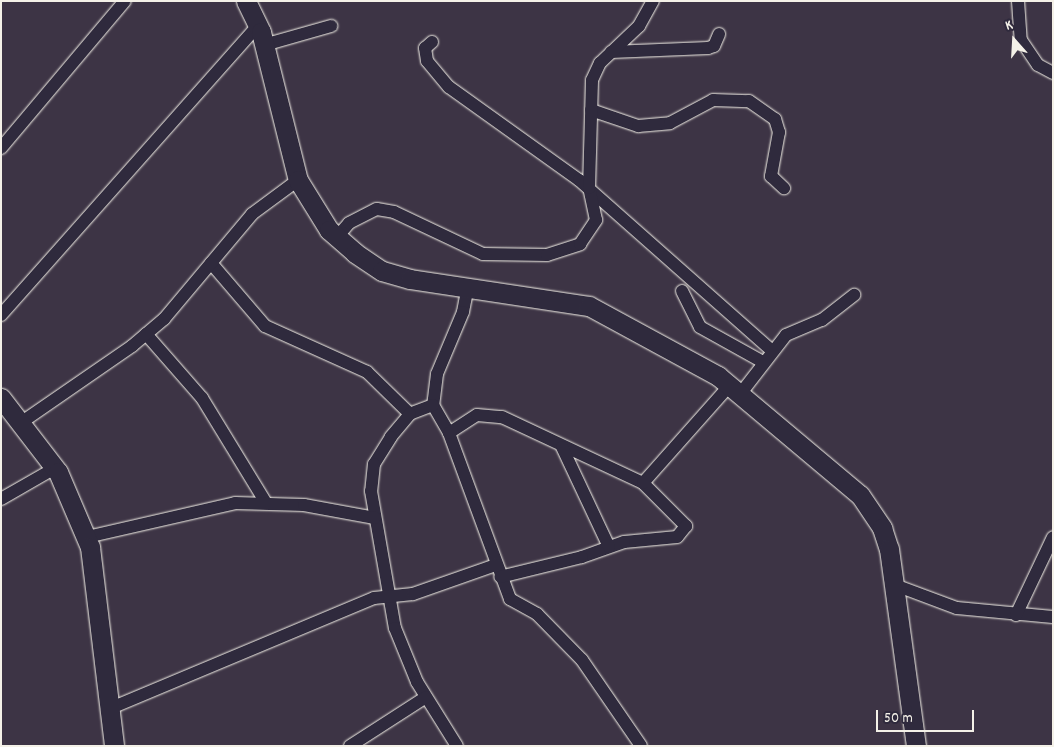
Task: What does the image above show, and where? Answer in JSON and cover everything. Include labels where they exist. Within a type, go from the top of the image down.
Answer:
[{"type":"street","points":[[1,148],[125,1]]},
{"type":"street","points":[[246,1],[258,26],[264,45],[298,180],[337,237],[382,271],[589,306],[735,389],[860,495],[882,528],[894,585],[916,746]]},
{"type":"street","points":[[1018,1],[1021,40],[1038,65],[1053,73]]},
{"type":"street","points":[[337,237],[349,223],[377,209],[394,212],[483,254],[547,255],[580,244],[596,220],[589,188],[592,80],[600,63],[639,26],[651,2]]},
{"type":"street","points":[[1,315],[258,26]]},
{"type":"street","points":[[264,45],[331,26]]},
{"type":"street","points":[[611,52],[708,48],[714,46],[719,34]]},
{"type":"street","points":[[432,42],[425,48],[427,61],[449,87],[589,188],[771,350]]},
{"type":"street","points":[[591,110],[638,126],[670,123],[713,100],[749,101],[774,119],[779,132],[771,176],[784,188]]},
{"type":"street","points":[[22,422],[146,334],[191,290],[210,263],[252,214],[298,180]]},
{"type":"street","points":[[210,263],[265,326],[367,372],[410,414]]},
{"type":"street","points":[[468,286],[463,312],[437,374],[433,405],[449,433],[498,571],[510,599],[537,614],[582,660],[641,746]]},
{"type":"street","points":[[682,291],[700,327],[763,362]]},
{"type":"street","points":[[643,483],[763,362],[771,350],[786,335],[822,320],[854,295]]},
{"type":"street","points":[[146,334],[202,398],[266,503]]},
{"type":"street","points":[[1,398],[22,422],[55,468],[86,537],[101,614],[114,746]]},
{"type":"street","points":[[433,405],[410,414],[374,464],[371,491],[389,596],[404,656],[426,697],[457,746]]},
{"type":"street","points":[[111,708],[374,598],[447,584],[609,547],[677,537],[686,530],[681,516],[643,483],[490,414],[472,417],[449,433]]},
{"type":"street","points":[[562,447],[609,547]]},
{"type":"street","points":[[1,498],[55,468]]},
{"type":"street","points":[[86,537],[211,507],[266,503],[375,518]]},
{"type":"street","points":[[1016,615],[1053,538]]},
{"type":"street","points":[[894,585],[957,608],[1053,617]]},
{"type":"street","points":[[350,746],[426,697]]}]
